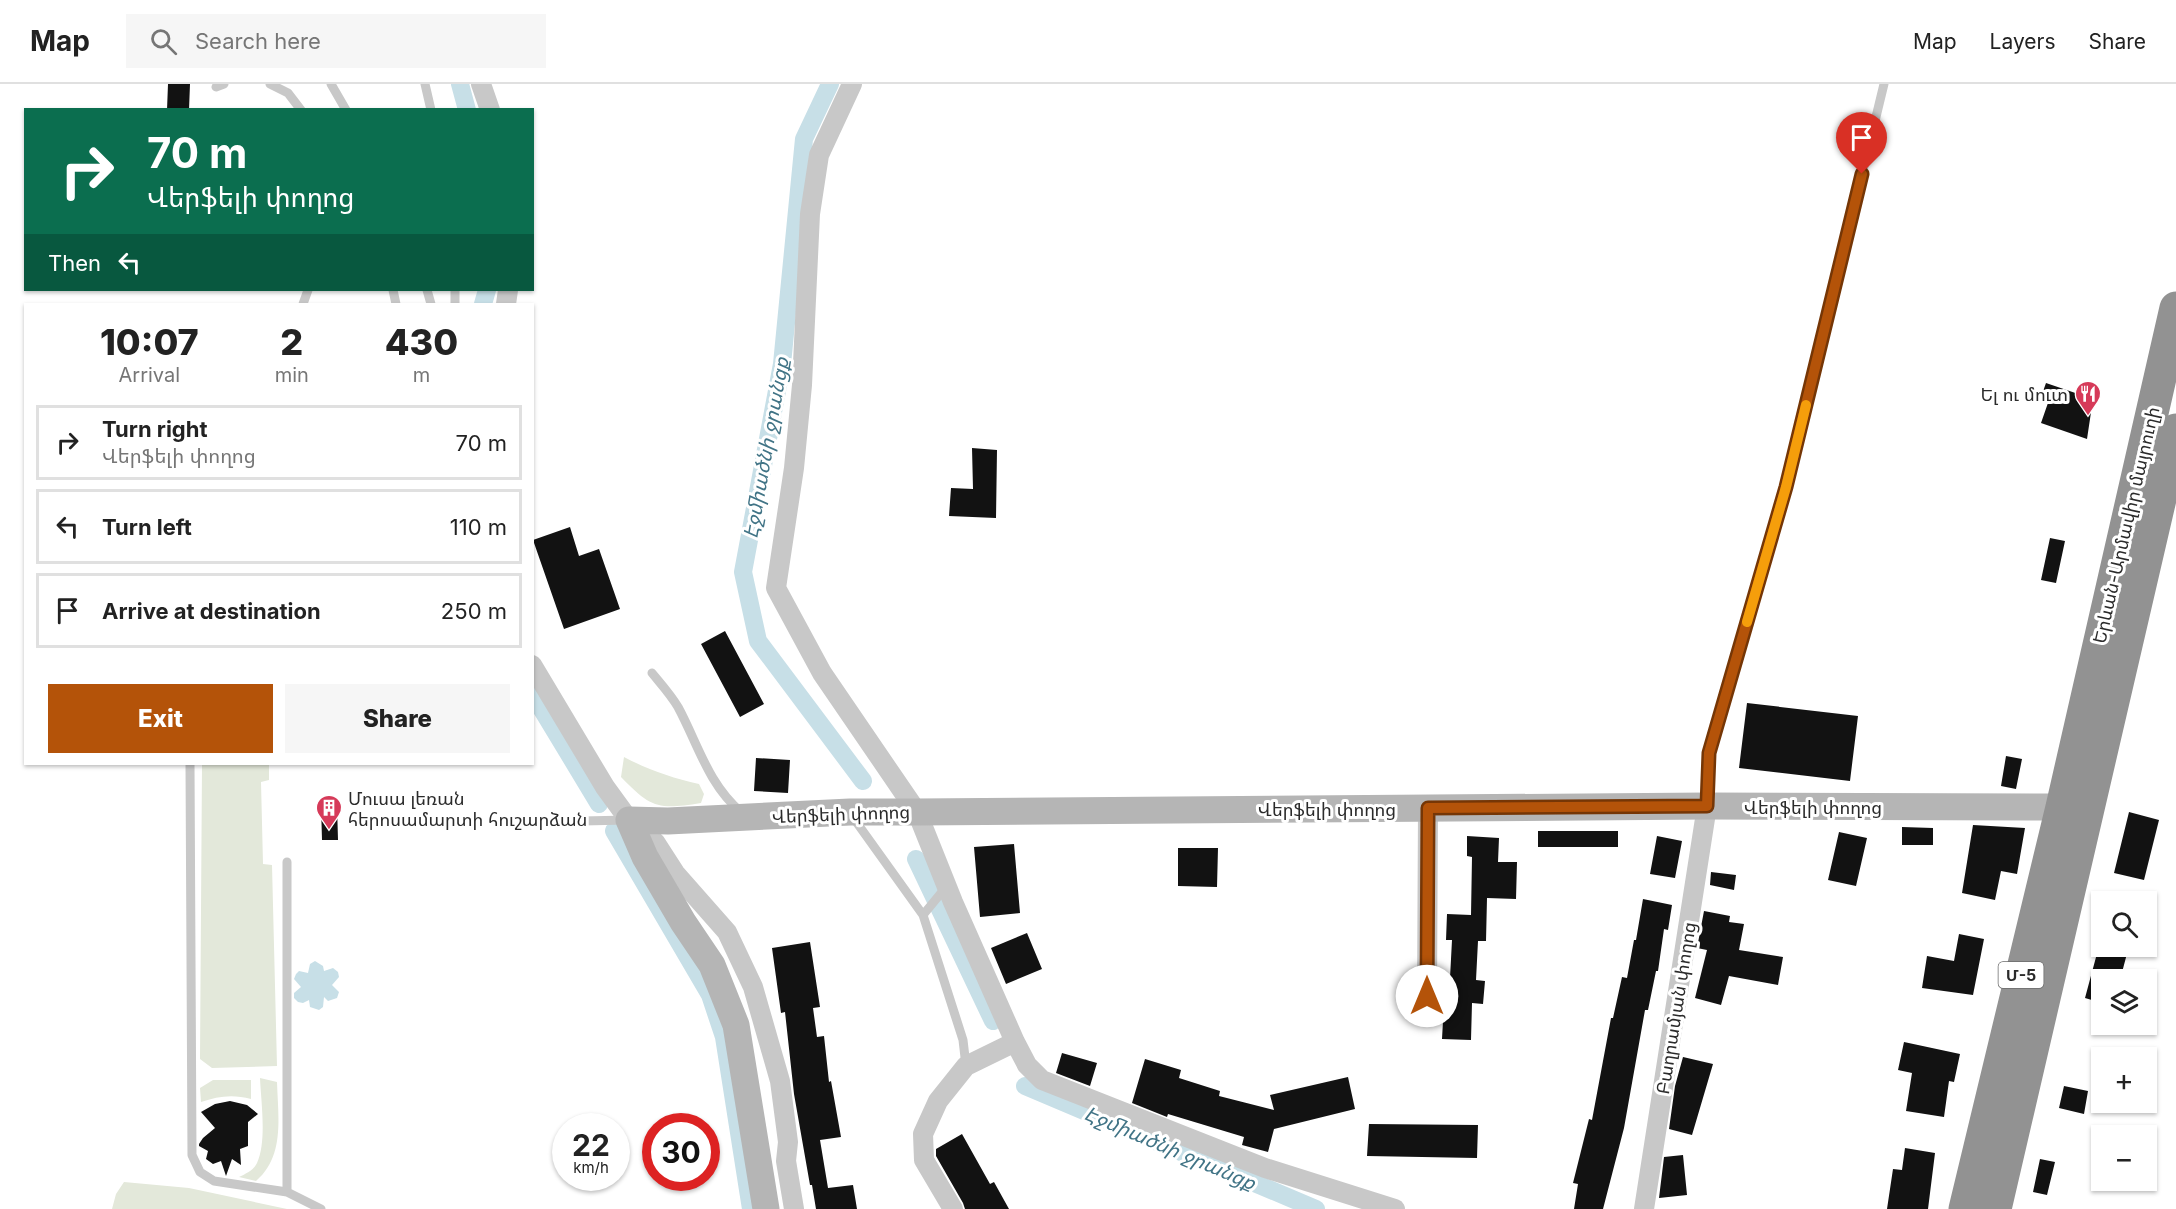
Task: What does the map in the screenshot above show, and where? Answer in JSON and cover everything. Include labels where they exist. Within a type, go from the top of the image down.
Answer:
[{"type":"highway","name":"Երևան-Արմավիր մայրուղի","points":[[2089,748],[2105,679],[2176,309]]},
{"type":"highway","name":"Երևան-Արմավիր մայրուղի","points":[[2105,679],[2176,430]]},
{"type":"highway","name":"Մ-5","points":[[1965,1209],[2062,807],[2089,748]]},
{"type":"highway","name":"Մ-5","points":[[1995,1209],[2089,748]]},
{"type":"street","points":[[481,84],[489,108]]},
{"type":"street","points":[[852,84],[819,155],[810,214],[802,385],[794,468],[776,588],[822,673],[917,812],[945,889],[1027,1065],[1042,1080],[1266,1168],[1395,1209]]},
{"type":"street","points":[[534,668],[605,787],[629,820],[658,843],[675,873],[728,932],[753,987],[780,1081],[789,1142],[786,1161],[794,1209]]},
{"type":"street","name":"Վերֆելի փողոց","points":[[629,820],[658,843],[747,817],[850,812],[1707,806],[2062,807]]},
{"type":"street","name":"Բաղրամյան փողոց","points":[[1644,1209],[1707,806]]},
{"type":"street","points":[[1427,996],[1428,808]]},
{"type":"street","points":[[658,843],[683,922],[712,965],[736,1024],[766,1209]]},
{"type":"street","points":[[952,1209],[924,1160],[923,1134],[938,1101],[966,1066],[1015,1042]]},
{"type":"lane","points":[[270,84],[288,93],[299,108]]},
{"type":"lane","points":[[331,84],[345,108]]},
{"type":"lane","points":[[425,84],[431,108]]},
{"type":"lane","points":[[1707,806],[1709,753],[1786,487],[1884,84]]},
{"type":"lane","points":[[652,673],[676,705],[712,778],[725,799],[747,817]]},
{"type":"lane","points":[[190,765],[192,1155],[200,1172],[214,1181],[287,1192],[321,1209]]},
{"type":"lane","points":[[850,812],[925,913],[963,1040],[966,1066]]},
{"type":"lane","points":[[537,822],[629,820]]},
{"type":"lane","points":[[287,862],[287,1192]]},
{"type":"lane","points":[[925,913],[945,889]]},
{"type":"shaded area","points":[[624,757],[661,773],[699,784],[704,794],[701,803],[665,806],[648,801],[621,777]]},
{"type":"shaded area","points":[[202,765],[269,765],[269,780],[261,782],[263,864],[272,865],[277,1066],[212,1068],[200,1059]]},
{"type":"shaded area","points":[[260,1078],[277,1082],[278,1135],[272,1160],[256,1181],[239,1177],[254,1168],[260,1154],[263,1121]]},
{"type":"shaded area","points":[[213,1080],[251,1080],[251,1099],[226,1096],[201,1102],[200,1088]]},
{"type":"shaded area","points":[[124,1182],[189,1188],[287,1209],[112,1209],[116,1194]]},
{"type":"water","points":[[315,961],[323,966],[324,971],[333,968],[338,972],[339,977],[332,985],[339,992],[337,998],[328,1001],[324,997],[323,1007],[319,1010],[310,1007],[309,1000],[303,1003],[294,998],[294,993],[301,987],[294,979],[296,974],[299,971],[308,973],[310,964]]},
{"type":"building","points":[[168,84],[190,84],[189,108],[167,108]]},
{"type":"building","points":[[2046,383],[2093,399],[2087,439],[2041,423],[2049,400],[2041,397]]},
{"type":"building","points":[[972,448],[997,450],[996,518],[949,516],[951,488],[973,489]]},
{"type":"building","points":[[570,527],[579,556],[599,549],[620,609],[564,629],[534,540]]},
{"type":"building","points":[[2050,538],[2065,541],[2056,583],[2041,580]]},
{"type":"building","points":[[725,631],[764,704],[740,717],[701,644]]},
{"type":"building","points":[[1747,703],[1858,716],[1850,781],[1739,768]]},
{"type":"building","points":[[2006,756],[2022,759],[2016,789],[2001,786]]},
{"type":"building","points":[[756,758],[790,760],[788,793],[754,791]]},
{"type":"building","name":"Մուսա լեռան հերոսամարտի հուշարձան","points":[[321,805],[337,805],[338,840],[322,840]]},
{"type":"building","points":[[2129,812],[2159,820],[2144,880],[2114,873]]},
{"type":"building","points":[[1973,825],[2025,828],[2017,874],[2001,871],[1995,900],[1962,893]]},
{"type":"building","points":[[1902,827],[1933,828],[1933,845],[1902,845]]},
{"type":"building","points":[[1538,831],[1618,831],[1618,847],[1538,847]]},
{"type":"building","points":[[1839,832],[1867,838],[1856,886],[1828,880]]},
{"type":"building","points":[[1467,836],[1499,838],[1498,862],[1517,862],[1516,899],[1487,898],[1486,941],[1478,941],[1476,980],[1485,981],[1483,1004],[1472,1003],[1471,1040],[1442,1039],[1447,977],[1450,978],[1452,940],[1446,940],[1447,914],[1471,915],[1472,857],[1467,856]]},
{"type":"building","points":[[1657,836],[1682,841],[1675,878],[1650,874]]},
{"type":"building","points":[[1014,844],[1020,913],[980,917],[974,847]]},
{"type":"building","points":[[1178,848],[1218,848],[1217,887],[1178,886]]},
{"type":"building","points":[[1711,872],[1736,875],[1734,890],[1710,885]]},
{"type":"building","points":[[1643,899],[1672,905],[1668,930],[1664,929],[1658,971],[1656,971],[1648,1010],[1645,1010],[1624,1128],[1603,1209],[1574,1209],[1578,1184],[1573,1183],[1589,1119],[1592,1120],[1611,1018],[1613,1018],[1622,977],[1627,978]]},
{"type":"building","points":[[1704,911],[1730,916],[1729,922],[1744,924],[1739,950],[1783,957],[1778,985],[1729,976],[1721,1005],[1695,998],[1707,950],[1697,948]]},
{"type":"building","points":[[1027,933],[1042,969],[1006,984],[991,948]]},
{"type":"building","points":[[1959,934],[1984,939],[1973,995],[1922,988],[1927,956],[1954,961]]},
{"type":"building","points":[[810,942],[820,1007],[813,1008],[817,1037],[824,1036],[829,1082],[831,1081],[841,1137],[820,1140],[828,1188],[853,1185],[857,1209],[816,1209],[812,1185],[810,1185],[794,1094],[785,1012],[781,1013],[772,948]]},
{"type":"building","points":[[2096,957],[2126,957],[2123,969],[2093,969]]},
{"type":"building","points":[[2091,976],[2091,1000],[2085,998]]},
{"type":"building","points":[[1904,1042],[1960,1054],[1954,1082],[1949,1081],[1944,1117],[1906,1111],[1912,1073],[1898,1070]]},
{"type":"building","points":[[1062,1053],[1097,1063],[1090,1086],[1056,1073]]},
{"type":"building","points":[[1683,1057],[1713,1064],[1692,1135],[1669,1129],[1675,1086]]},
{"type":"building","points":[[1145,1059],[1181,1070],[1179,1078],[1220,1091],[1219,1096],[1274,1110],[1270,1095],[1348,1077],[1355,1109],[1274,1129],[1268,1152],[1242,1145],[1244,1137],[1168,1114],[1167,1117],[1132,1103]]},
{"type":"building","points":[[2064,1086],[2088,1091],[2084,1114],[2059,1108]]},
{"type":"building","points":[[230,1101],[247,1105],[258,1114],[248,1122],[248,1146],[240,1149],[241,1165],[232,1159],[226,1176],[221,1161],[213,1164],[206,1159],[208,1151],[199,1144],[215,1128],[201,1112],[215,1104]]},
{"type":"building","points":[[1369,1124],[1478,1125],[1477,1158],[1367,1156]]},
{"type":"building","points":[[962,1134],[990,1184],[994,1182],[1009,1209],[965,1209],[936,1156],[936,1149]]},
{"type":"building","points":[[1905,1148],[1935,1153],[1928,1209],[1887,1209],[1893,1169],[1902,1170]]},
{"type":"building","points":[[1683,1155],[1687,1195],[1659,1198],[1664,1157]]},
{"type":"building","points":[[2040,1159],[2055,1162],[2047,1195],[2033,1192]]},
{"type":"waterway","points":[[460,84],[466,108]]},
{"type":"waterway","name":"Էջմիածնի ջրանցք","points":[[830,84],[804,139],[782,364],[743,572],[758,641],[863,781]]},
{"type":"waterway","points":[[483,303],[487,291]]},
{"type":"waterway","points":[[534,696],[599,804]]},
{"type":"waterway","points":[[614,831],[710,995],[724,1037],[751,1209]]},
{"type":"waterway","name":"Էջմիածնի ջրանցք","points":[[916,859],[993,1021]]},
{"type":"waterway","name":"Էջմիածնի ջրանցք","points":[[1025,1086],[1316,1209]]},
{"type":"slow traffic","points":[[1747,622],[1786,487],[1806,405]]},
{"type":"place","name":"Ել ու մուտ","points":[[2088,417]]},
{"type":"place","name":"Մուսա լեռան հերոսամարտի հուշարձան","points":[[329,831]]},
{"type":"route","points":[[1427,996],[1428,808],[1707,806],[1709,753],[1786,487],[1862,174]]}]
